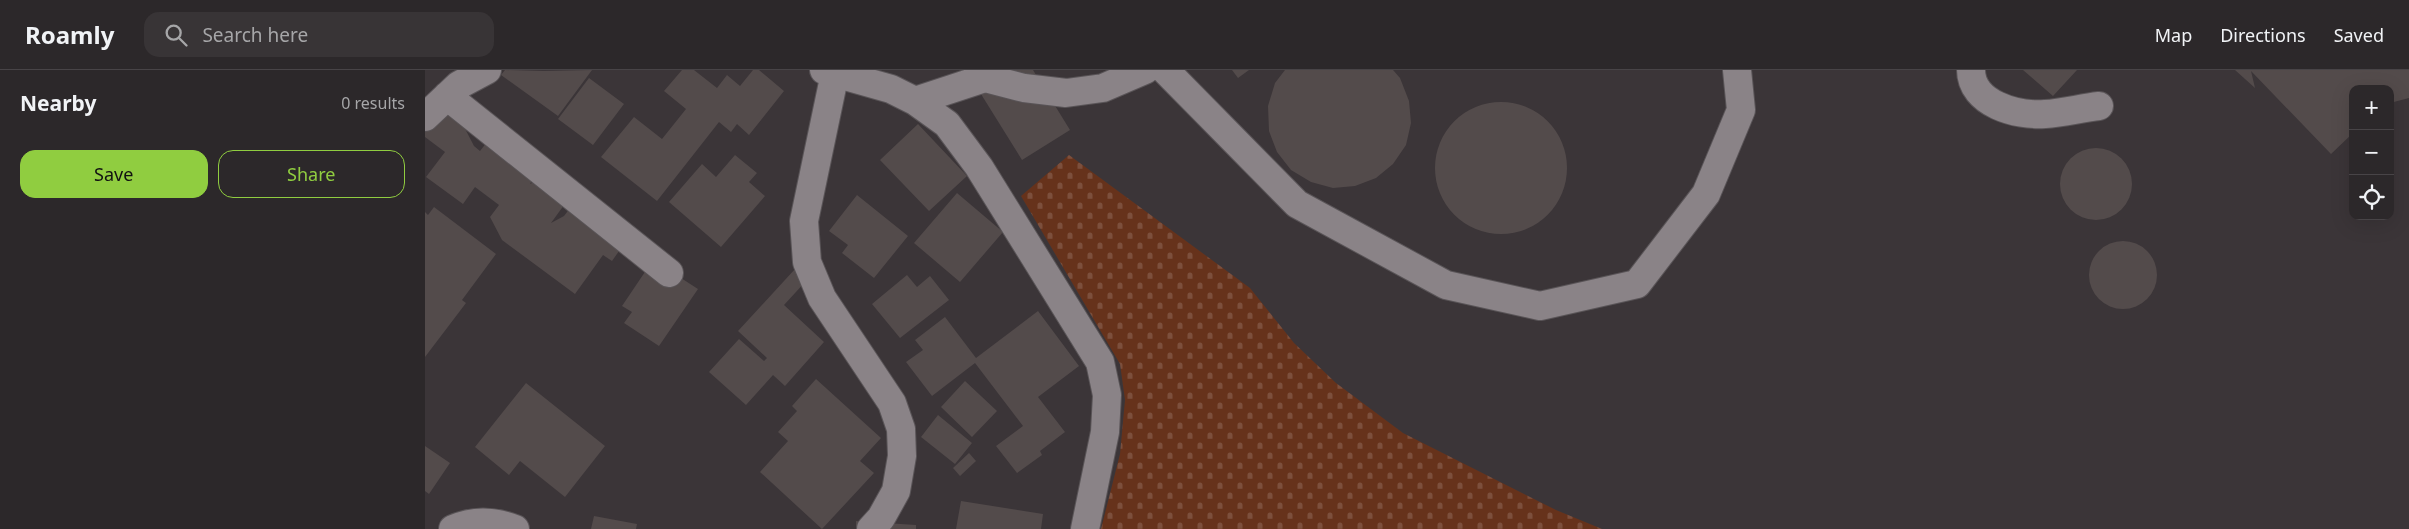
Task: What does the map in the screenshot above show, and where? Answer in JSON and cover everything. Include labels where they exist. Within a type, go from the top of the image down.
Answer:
[{"type":"street","points":[[425,117],[459,84],[487,70]]},
{"type":"street","points":[[915,100],[985,78],[1025,88],[1066,93],[1103,88],[1145,70]]},
{"type":"street","points":[[1165,70],[1297,204],[1446,285],[1540,306],[1637,284],[1706,194],[1741,110],[1737,70]]},
{"type":"street","points":[[1971,70],[1971,80],[1982,97],[2011,111],[2045,114],[2099,106]]},
{"type":"street","points":[[871,529],[881,518],[896,491],[902,456],[901,430],[892,403],[822,298],[807,262],[804,221],[830,72],[891,89],[915,100],[947,124],[979,168],[1099,362],[1107,395],[1105,432],[1085,529]]},
{"type":"street","points":[[447,96],[669,274]]},
{"type":"street","points":[[453,529],[464,524],[497,522],[515,529]]},
{"type":"green space","points":[[1069,155],[1250,288],[1294,343],[1336,383],[1403,433],[1556,510],[1602,529],[1101,529],[1120,454],[1125,400],[1120,364],[1021,196]]},
{"type":"building","points":[[505,70],[592,70],[558,116],[501,75]]},
{"type":"building","points":[[682,70],[694,70],[717,88],[727,75],[740,86],[753,70],[759,70],[784,91],[749,135],[737,124],[731,132],[719,122],[657,201],[601,157],[634,117],[662,139],[686,109],[664,91]]},
{"type":"building","points":[[966,70],[1033,70],[1070,130],[1022,160]]},
{"type":"building","points":[[1232,70],[1249,70],[1238,78]]},
{"type":"building","points":[[1285,70],[1393,70],[1400,78],[1409,101],[1411,123],[1406,145],[1393,164],[1376,178],[1355,186],[1333,188],[1311,182],[1291,170],[1277,152],[1269,131],[1268,106],[1275,83]]},
{"type":"building","points":[[2023,70],[2077,70],[2053,96]]},
{"type":"building","points":[[2235,70],[2409,70],[2409,98],[2394,102],[2394,85],[2349,85],[2349,137],[2331,154],[2251,71],[2255,88]]},
{"type":"building","points":[[589,78],[624,104],[593,145],[558,119]]},
{"type":"building","points":[[1501,102],[1514,103],[1526,107],[1548,121],[1562,143],[1566,155],[1566,181],[1562,193],[1548,215],[1526,229],[1514,233],[1501,234],[1488,233],[1476,229],[1454,215],[1440,193],[1436,181],[1435,168],[1436,155],[1440,143],[1454,121],[1476,107],[1488,103]]},
{"type":"building","points":[[445,105],[458,115],[474,146],[480,151],[494,133],[542,167],[530,184],[551,173],[575,190],[551,223],[564,216],[577,199],[629,237],[612,261],[603,255],[575,294],[502,240],[490,217],[499,205],[475,187],[463,204],[426,177],[445,152],[425,137],[425,115]]},
{"type":"building","points":[[918,124],[967,176],[929,211],[880,160]]},
{"type":"building","points":[[2096,148],[2116,154],[2126,164],[2132,184],[2126,204],[2116,214],[2096,220],[2076,214],[2066,204],[2060,184],[2066,164],[2076,154]]},
{"type":"building","points":[[735,155],[757,173],[749,182],[765,196],[721,247],[669,202],[702,164],[716,177]]},
{"type":"building","points":[[957,193],[1003,232],[960,282],[914,243]]},
{"type":"building","points":[[857,195],[908,236],[874,278],[842,253],[848,245],[829,231]]},
{"type":"building","points":[[434,207],[496,254],[462,300],[466,303],[425,357],[425,212],[428,215]]},
{"type":"building","points":[[2123,241],[2136,244],[2147,251],[2154,262],[2157,275],[2154,288],[2147,299],[2136,306],[2123,309],[2110,306],[2099,299],[2092,288],[2089,275],[2092,262],[2099,251],[2110,244]]},
{"type":"building","points":[[653,260],[698,289],[659,346],[624,323],[632,312],[622,306]]},
{"type":"building","points":[[795,269],[807,280],[784,305],[824,342],[785,386],[773,375],[746,405],[709,372],[739,339],[764,361],[767,358],[738,331]]},
{"type":"building","points":[[907,275],[917,287],[930,276],[949,300],[900,338],[872,304]]},
{"type":"building","points":[[1038,311],[1079,366],[1038,397],[1065,432],[1040,451],[1042,455],[1017,473],[996,446],[1023,426],[975,363],[932,396],[906,362],[923,350],[915,340],[945,317],[976,358]]},
{"type":"building","points":[[816,379],[881,438],[860,461],[874,473],[822,529],[760,472],[788,441],[778,432],[797,411],[792,406]]},
{"type":"building","points":[[965,381],[997,411],[972,437],[941,407]]},
{"type":"building","points":[[526,383],[605,446],[565,497],[520,461],[509,475],[475,447]]},
{"type":"building","points":[[938,415],[972,443],[955,464],[921,437]]},
{"type":"building","points":[[425,446],[450,463],[429,494],[425,491]]},
{"type":"building","points":[[969,453],[976,461],[960,476],[953,468]]},
{"type":"building","points":[[961,501],[1043,514],[1041,529],[956,529]]},
{"type":"building","points":[[594,516],[637,524],[636,529],[591,529]]},
{"type":"building","points":[[856,521],[916,525],[916,529],[856,529]]}]
